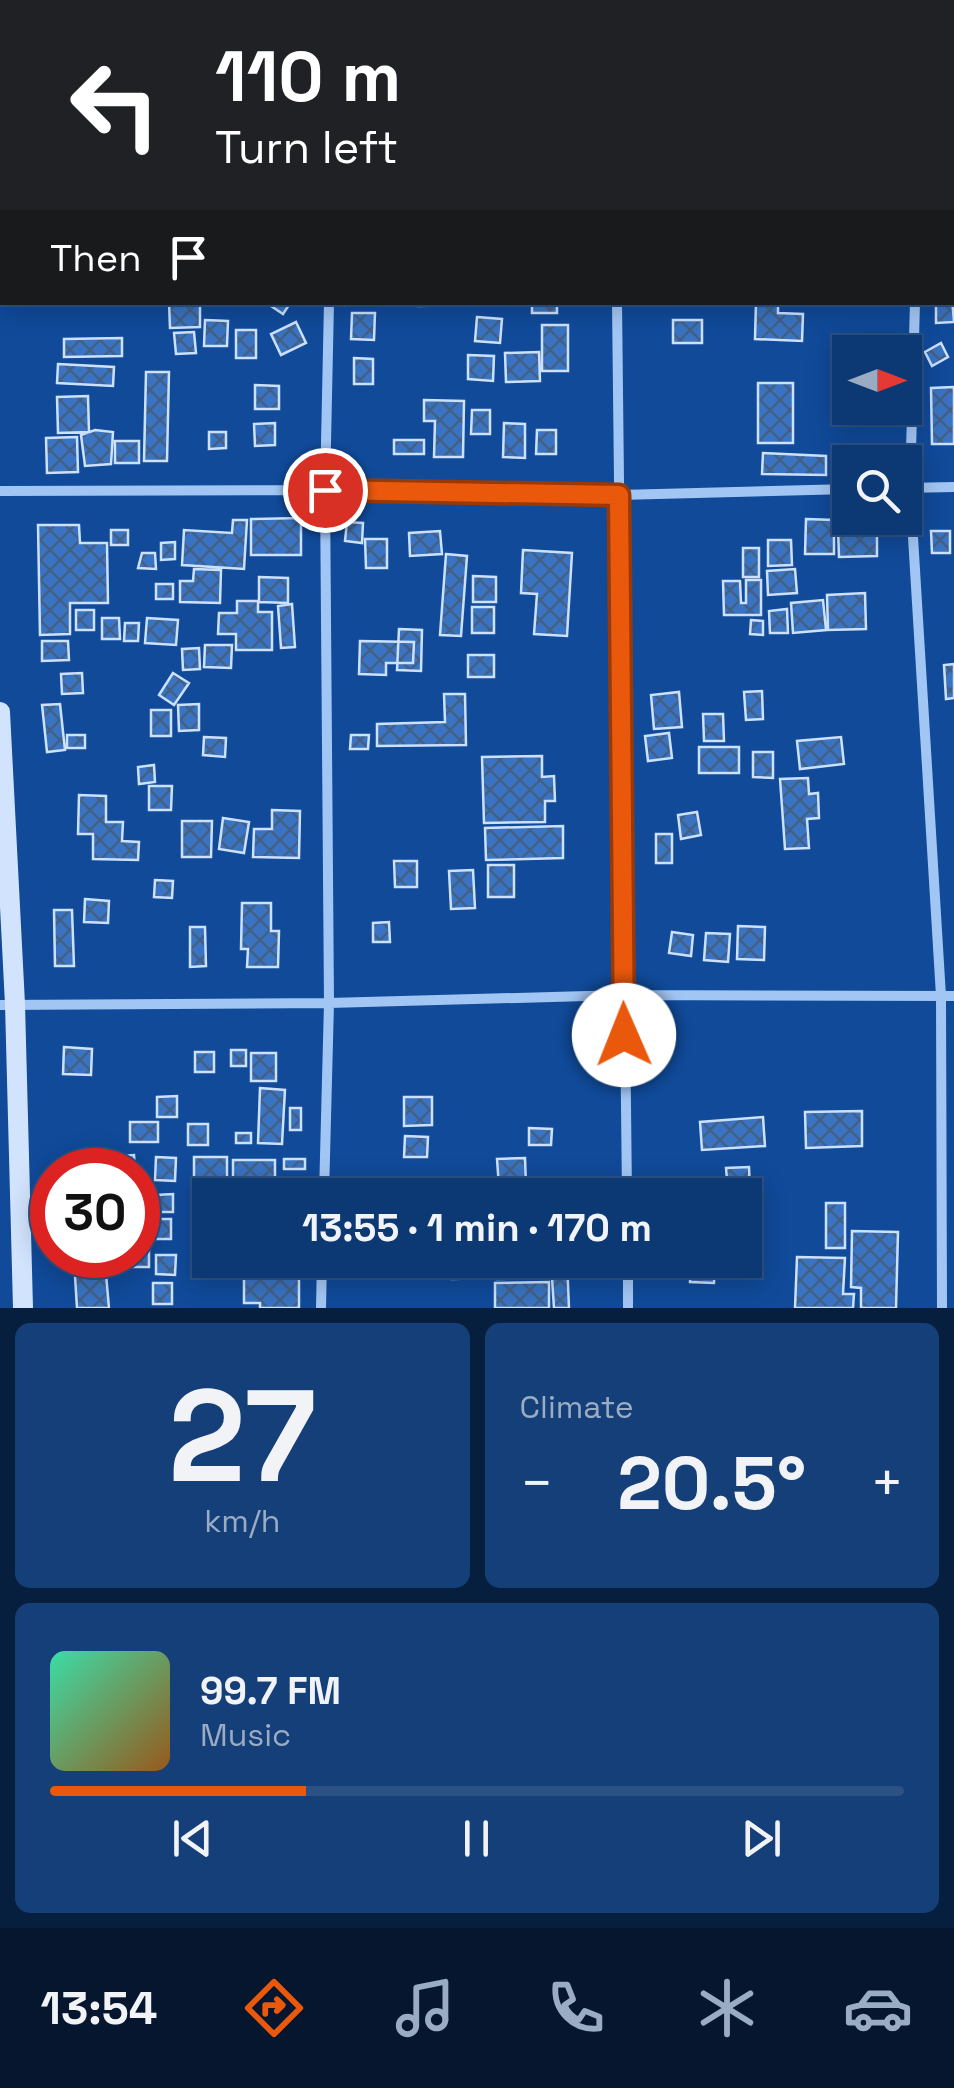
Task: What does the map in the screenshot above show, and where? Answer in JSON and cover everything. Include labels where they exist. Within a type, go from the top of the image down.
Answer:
[{"type":"street","points":[[325,1178],[330,1003],[325,490],[329,305]]},
{"type":"street","points":[[617,305],[626,1178]]},
{"type":"street","points":[[909,445],[914,305]]},
{"type":"street","points":[[922,488],[954,488]]},
{"type":"street","points":[[0,491],[325,490],[619,495],[832,490]]},
{"type":"street","points":[[911,535],[941,996],[942,1308]]},
{"type":"street","points":[[0,712],[8,1004],[23,1308]]},
{"type":"street","points":[[8,1004],[954,996]]},
{"type":"street","points":[[321,1308],[322,1278]]},
{"type":"street","points":[[628,1278],[628,1308]]},
{"type":"building","points":[[169,305],[200,305],[200,327],[170,328]]},
{"type":"building","points":[[270,305],[289,305],[283,314]]},
{"type":"building","points":[[532,305],[557,305],[557,313],[532,313]]},
{"type":"building","points":[[756,305],[778,305],[778,313],[803,314],[802,341],[755,339]]},
{"type":"building","points":[[936,305],[953,305],[954,322],[936,323]]},
{"type":"building","points":[[352,313],[375,313],[374,340],[351,339]]},
{"type":"building","points":[[477,317],[502,319],[500,343],[475,341]]},
{"type":"building","points":[[205,320],[228,321],[227,346],[204,346]]},
{"type":"building","points":[[673,320],[702,320],[702,343],[673,343]]},
{"type":"building","points":[[296,322],[306,343],[281,355],[271,334]]},
{"type":"building","points":[[542,325],[568,325],[568,371],[542,371]]},
{"type":"building","points":[[236,330],[256,330],[256,358],[236,358]]},
{"type":"building","points":[[194,332],[196,353],[176,354],[174,333]]},
{"type":"building","points":[[122,338],[122,356],[64,357],[64,339]]},
{"type":"building","points":[[941,343],[948,357],[932,366],[925,352]]},
{"type":"building","points":[[539,352],[540,381],[506,382],[505,353]]},
{"type":"building","points":[[468,355],[494,356],[493,381],[468,379]]},
{"type":"building","points":[[354,358],[373,359],[373,384],[354,384]]},
{"type":"building","points":[[58,364],[114,367],[113,386],[57,383]]},
{"type":"building","points":[[146,372],[169,372],[167,461],[144,461]]},
{"type":"building","points":[[758,383],[793,383],[793,443],[758,443]]},
{"type":"building","points":[[255,385],[279,386],[279,409],[255,409]]},
{"type":"building","points":[[954,387],[954,444],[932,444],[931,388]]},
{"type":"building","points":[[88,396],[89,432],[58,433],[57,397]]},
{"type":"building","points":[[424,400],[464,401],[463,457],[434,457],[435,421],[424,421]]},
{"type":"building","points":[[472,410],[490,410],[490,434],[471,434]]},
{"type":"building","points":[[275,423],[275,445],[255,446],[254,424]]},
{"type":"building","points":[[504,423],[525,424],[525,458],[503,457]]},
{"type":"building","points":[[95,430],[113,432],[111,464],[85,466],[81,435]]},
{"type":"building","points":[[537,430],[556,430],[556,454],[536,454]]},
{"type":"building","points":[[209,432],[226,432],[226,448],[209,449]]},
{"type":"building","points":[[77,437],[78,472],[47,473],[46,438]]},
{"type":"building","points":[[394,440],[424,440],[424,454],[394,454]]},
{"type":"building","points":[[115,441],[139,441],[139,463],[115,463]]},
{"type":"building","points":[[763,453],[826,456],[826,475],[762,474]]},
{"type":"building","points":[[301,518],[301,555],[251,555],[251,519]]},
{"type":"building","points":[[806,519],[832,520],[834,554],[805,554]]},
{"type":"building","points":[[233,520],[247,520],[244,569],[182,565],[184,530],[232,533]]},
{"type":"building","points":[[347,522],[363,523],[362,543],[345,541]]},
{"type":"building","points":[[38,525],[79,525],[80,543],[107,543],[108,603],[70,603],[70,634],[40,635]]},
{"type":"building","points":[[111,530],[128,530],[128,545],[111,545]]},
{"type":"building","points":[[440,531],[442,554],[410,556],[409,533]]},
{"type":"building","points":[[931,531],[950,531],[950,553],[932,553]]},
{"type":"building","points":[[838,535],[877,535],[877,556],[839,557]]},
{"type":"building","points":[[365,539],[387,539],[387,568],[366,568]]},
{"type":"building","points":[[768,540],[791,540],[792,565],[768,566]]},
{"type":"building","points":[[175,542],[175,559],[161,560],[161,543]]},
{"type":"building","points":[[743,548],[759,548],[759,577],[743,577]]},
{"type":"building","points":[[523,550],[572,553],[567,636],[534,634],[537,594],[521,593]]},
{"type":"building","points":[[142,553],[155,553],[156,569],[138,568]]},
{"type":"building","points":[[446,554],[467,556],[461,636],[440,635]]},
{"type":"building","points":[[194,569],[221,570],[220,603],[180,602],[180,581],[193,581]]},
{"type":"building","points":[[795,569],[797,593],[768,595],[767,571]]},
{"type":"building","points":[[473,576],[496,577],[496,602],[473,602]]},
{"type":"building","points":[[259,577],[288,578],[288,603],[259,602]]},
{"type":"building","points":[[746,580],[761,580],[761,615],[724,615],[723,581],[740,581],[741,603],[746,603]]},
{"type":"building","points":[[156,584],[173,584],[173,599],[156,599]]},
{"type":"building","points":[[865,593],[866,629],[828,630],[827,595]]},
{"type":"building","points":[[823,600],[826,630],[793,633],[791,603]]},
{"type":"building","points":[[237,601],[258,601],[258,612],[272,612],[272,650],[236,650],[236,634],[218,634],[219,613],[237,613]]},
{"type":"building","points":[[292,604],[295,647],[281,648],[278,606]]},
{"type":"building","points":[[472,607],[494,607],[494,633],[472,633]]},
{"type":"building","points":[[787,609],[788,633],[770,633],[769,611]]},
{"type":"building","points":[[76,610],[94,610],[94,630],[76,630]]},
{"type":"building","points":[[102,618],[119,618],[120,639],[102,639]]},
{"type":"building","points":[[147,618],[178,620],[176,645],[145,643]]},
{"type":"building","points":[[751,620],[763,621],[763,635],[750,634]]},
{"type":"building","points":[[125,623],[139,623],[138,641],[124,641]]},
{"type":"building","points":[[399,629],[422,630],[421,671],[397,670]]},
{"type":"building","points":[[42,641],[68,641],[69,660],[42,661]]},
{"type":"building","points":[[360,641],[414,642],[413,663],[386,663],[386,675],[359,674]]},
{"type":"building","points":[[205,645],[232,645],[231,668],[204,667]]},
{"type":"building","points":[[199,648],[200,669],[183,670],[182,649]]},
{"type":"building","points":[[468,655],[494,655],[494,677],[468,677]]},
{"type":"building","points":[[954,664],[954,698],[946,699],[944,665]]},
{"type":"building","points":[[82,673],[83,693],[62,694],[61,674]]},
{"type":"building","points":[[173,673],[189,683],[174,705],[159,695]]},
{"type":"building","points":[[762,691],[763,719],[746,720],[744,692]]},
{"type":"building","points":[[679,692],[682,727],[654,729],[651,695]]},
{"type":"building","points":[[444,694],[465,694],[466,745],[377,746],[377,724],[445,722]]},
{"type":"building","points":[[60,704],[65,750],[47,752],[42,705]]},
{"type":"building","points":[[199,704],[199,730],[179,731],[178,705]]},
{"type":"building","points":[[151,710],[171,710],[171,736],[151,736]]},
{"type":"building","points":[[703,714],[723,714],[724,741],[704,741]]},
{"type":"building","points":[[669,733],[672,758],[648,761],[645,736]]},
{"type":"building","points":[[67,735],[85,735],[85,748],[67,748]]},
{"type":"building","points":[[351,735],[369,735],[368,749],[350,749]]},
{"type":"building","points":[[204,737],[226,738],[225,757],[203,755]]},
{"type":"building","points":[[841,737],[844,764],[800,769],[797,741]]},
{"type":"building","points":[[699,747],[739,747],[739,773],[699,773]]},
{"type":"building","points":[[753,752],[773,752],[773,778],[753,777]]},
{"type":"building","points":[[542,756],[542,777],[554,776],[555,801],[545,801],[545,822],[484,823],[482,757]]},
{"type":"building","points":[[154,765],[155,782],[139,784],[138,767]]},
{"type":"building","points":[[808,778],[809,794],[818,793],[819,818],[807,819],[809,848],[785,849],[780,779]]},
{"type":"building","points":[[149,786],[172,786],[171,810],[149,810]]},
{"type":"building","points":[[79,795],[106,796],[106,822],[123,822],[122,841],[139,842],[138,860],[93,859],[93,834],[78,834]]},
{"type":"building","points":[[272,810],[300,811],[299,858],[253,857],[254,829],[272,829]]},
{"type":"building","points":[[697,812],[701,835],[681,839],[678,815]]},
{"type":"building","points":[[223,818],[249,822],[244,853],[219,849]]},
{"type":"building","points":[[182,821],[212,821],[211,857],[182,857]]},
{"type":"building","points":[[563,826],[563,858],[486,860],[485,828]]},
{"type":"building","points":[[656,834],[672,834],[672,863],[656,863]]},
{"type":"building","points":[[394,861],[417,861],[417,887],[395,887]]},
{"type":"building","points":[[488,865],[514,865],[514,897],[488,897]]},
{"type":"building","points":[[473,870],[475,908],[451,909],[449,871]]},
{"type":"building","points":[[155,880],[173,881],[172,898],[154,897]]},
{"type":"building","points":[[85,899],[109,901],[108,923],[84,922]]},
{"type":"building","points":[[242,903],[271,903],[271,931],[279,931],[278,967],[247,967],[248,949],[241,949]]},
{"type":"building","points":[[54,910],[72,910],[74,966],[55,966]]},
{"type":"building","points":[[389,922],[390,942],[373,942],[373,923]]},
{"type":"building","points":[[738,926],[765,927],[764,960],[737,959]]},
{"type":"building","points":[[190,927],[205,927],[206,966],[190,967]]},
{"type":"building","points":[[672,932],[693,935],[691,956],[669,953]]},
{"type":"building","points":[[706,933],[730,934],[728,962],[704,960]]},
{"type":"building","points":[[64,1047],[92,1049],[91,1075],[63,1074]]},
{"type":"building","points":[[231,1050],[246,1050],[246,1066],[231,1066]]},
{"type":"building","points":[[195,1052],[214,1052],[214,1072],[195,1072]]},
{"type":"building","points":[[251,1053],[276,1053],[276,1081],[251,1081]]},
{"type":"building","points":[[260,1088],[285,1090],[282,1144],[258,1143]]},
{"type":"building","points":[[177,1096],[177,1117],[157,1117],[157,1097]]},
{"type":"building","points":[[404,1097],[432,1097],[432,1125],[404,1126]]},
{"type":"building","points":[[290,1108],[301,1108],[301,1130],[290,1130]]},
{"type":"building","points":[[862,1111],[862,1146],[806,1148],[805,1112]]},
{"type":"building","points":[[763,1117],[765,1146],[702,1150],[700,1122]]},
{"type":"building","points":[[130,1122],[158,1122],[158,1142],[130,1142]]},
{"type":"building","points":[[188,1124],[208,1124],[208,1145],[188,1145]]},
{"type":"building","points":[[529,1128],[552,1129],[551,1145],[529,1145]]},
{"type":"building","points":[[236,1133],[251,1133],[251,1143],[236,1143]]},
{"type":"building","points":[[405,1136],[428,1137],[427,1157],[404,1157]]},
{"type":"building","points":[[160,1157],[176,1158],[175,1181],[160,1180]]},
{"type":"building","points":[[194,1157],[227,1157],[227,1178],[194,1178]]},
{"type":"building","points":[[525,1158],[526,1178],[498,1178],[497,1159]]},
{"type":"building","points":[[284,1159],[305,1159],[305,1169],[284,1169]]},
{"type":"building","points":[[233,1160],[275,1160],[275,1178],[233,1178]]},
{"type":"building","points":[[749,1167],[749,1178],[727,1178],[726,1168]]},
{"type":"building","points":[[173,1194],[173,1212],[160,1212],[160,1195]]},
{"type":"building","points":[[826,1203],[845,1203],[845,1248],[826,1248]]},
{"type":"building","points":[[160,1219],[171,1219],[171,1239],[160,1239]]},
{"type":"building","points":[[852,1231],[898,1232],[896,1308],[861,1308],[861,1288],[851,1287]]},
{"type":"building","points":[[160,1255],[176,1255],[175,1275],[160,1274]]},
{"type":"building","points":[[797,1257],[845,1258],[843,1294],[854,1294],[853,1308],[795,1308]]},
{"type":"building","points":[[75,1278],[106,1278],[109,1308],[77,1308]]},
{"type":"building","points":[[244,1278],[299,1278],[299,1308],[260,1308],[260,1303],[244,1303]]},
{"type":"building","points":[[552,1278],[568,1278],[569,1308],[554,1308]]},
{"type":"building","points":[[690,1278],[714,1278],[714,1283],[690,1282]]},
{"type":"building","points":[[549,1282],[549,1308],[495,1308],[495,1283]]},
{"type":"building","points":[[153,1283],[172,1283],[172,1304],[153,1304]]},
{"type":"route","points":[[325,490],[619,495],[624,1035]]}]
